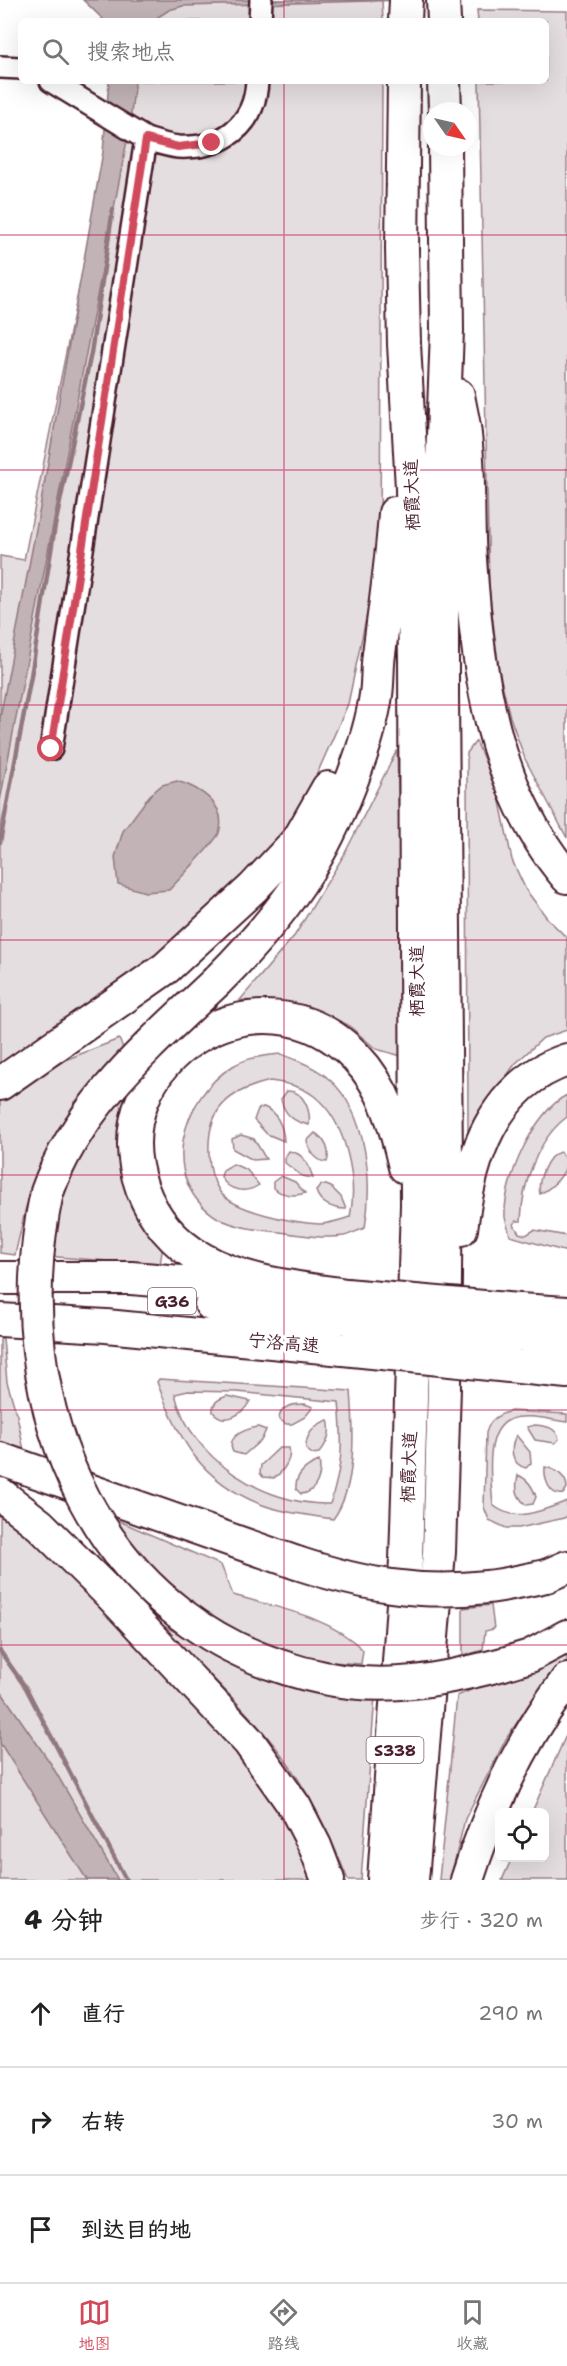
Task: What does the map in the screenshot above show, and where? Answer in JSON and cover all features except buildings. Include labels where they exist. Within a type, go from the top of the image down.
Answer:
[{"type":"highway","points":[[405,18],[406,0]]},
{"type":"highway","points":[[444,0],[444,18]]},
{"type":"highway","name":"栖霞大道","points":[[384,1880],[403,1619],[417,1205],[416,660],[412,488],[402,273],[404,84]]},
{"type":"highway","points":[[444,84],[445,102]]},
{"type":"highway","name":"栖霞大道","points":[[412,1880],[439,1552],[444,1387],[446,1162],[442,463],[447,330],[445,156]]},
{"type":"highway","points":[[447,330],[465,436],[470,559],[484,692],[506,769],[527,817],[557,865],[567,876]]},
{"type":"highway","points":[[404,345],[391,566],[376,695],[366,737],[332,826],[308,872],[265,928],[217,981],[120,1073],[69,1143],[47,1191],[26,1274],[25,1351],[39,1420],[47,1448],[60,1479],[97,1537],[138,1582],[175,1615],[198,1630],[229,1646],[265,1660],[325,1679],[380,1684],[415,1684],[503,1664],[530,1656],[567,1636]]},
{"type":"highway","points":[[0,1084],[166,968],[253,888],[299,839],[324,797],[344,752],[362,710],[379,656]]},
{"type":"highway","points":[[345,1306],[217,1267],[190,1252],[168,1231],[152,1211],[138,1178],[135,1159],[134,1142],[139,1111],[157,1074],[177,1050],[200,1033],[243,1018],[266,1017],[307,1025],[328,1034],[357,1057],[370,1074],[382,1093],[397,1131],[409,1182],[399,1422],[403,1619]]},
{"type":"highway","points":[[439,1552],[457,1416],[457,1267],[471,1171],[484,1137],[504,1105],[539,1072],[567,1060]]},
{"type":"highway","points":[[0,1278],[130,1278],[345,1306]]},
{"type":"highway","name":"宁洛高速","points":[[0,1288],[215,1304],[345,1306],[535,1317],[567,1341]]},
{"type":"highway","points":[[535,1317],[567,1319]]},
{"type":"highway","name":"宁洛高速","points":[[0,1320],[106,1326],[567,1372]]},
{"type":"highway","points":[[0,1459],[297,1563],[368,1584],[410,1589],[447,1590],[488,1587],[556,1571]]},
{"type":"highway","points":[[0,1494],[40,1525],[104,1587],[249,1742],[295,1808],[315,1846],[328,1880]]},
{"type":"highway","points":[[467,1880],[503,1785],[549,1704],[567,1680]]},
{"type":"street","points":[[0,67],[18,68]]},
{"type":"street","points":[[56,84],[146,139],[178,147],[212,143],[238,129],[252,112],[257,84]]},
{"type":"street","points":[[51,749],[146,139]]},
{"type":"shaded area","points":[[83,0],[409,0],[183,6],[169,10],[157,18],[102,18]]},
{"type":"shaded area","points":[[138,0],[382,0],[383,18],[134,18]]},
{"type":"shaded area","points":[[477,10],[567,11],[567,838],[525,759],[510,717],[499,671],[489,587],[479,84],[549,84],[549,18],[478,18]]},
{"type":"shaded area","points":[[109,84],[135,84],[129,130],[0,801],[0,718],[103,152]]},
{"type":"shaded area","points":[[120,84],[382,84],[380,552],[348,704],[297,819],[250,874],[160,952],[70,1019],[0,1064],[0,556],[24,560]]},
{"type":"shaded area","points":[[476,741],[498,792],[512,860],[526,890],[547,918],[567,938],[567,1030],[543,1038],[515,1064],[489,1101],[468,1141],[467,753]]},
{"type":"shaded area","points":[[397,750],[405,1057],[376,1049],[348,1025],[304,1005],[240,1000],[295,935],[344,855]]},
{"type":"shaded area","points":[[177,781],[203,793],[216,806],[221,823],[219,833],[169,890],[145,892],[118,884],[115,857],[123,831],[150,795],[162,785]]},
{"type":"shaded area","points":[[119,1039],[124,1050],[75,1102],[44,1158],[26,1207],[15,1255],[0,1253],[0,1100],[65,1060]]},
{"type":"shaded area","points":[[281,1054],[325,1075],[342,1094],[352,1111],[359,1129],[367,1170],[365,1228],[344,1236],[328,1237],[240,1226],[218,1218],[199,1202],[187,1183],[182,1162],[183,1140],[189,1118],[200,1098],[215,1080],[233,1066],[262,1056]],"holes":[[[270,1081],[293,1086],[314,1096],[334,1120],[342,1135],[351,1169],[350,1217],[319,1224],[266,1215],[227,1199],[217,1187],[209,1153],[209,1137],[217,1113],[232,1096]]]},
{"type":"shaded area","points":[[138,1078],[131,1106],[163,1245],[160,1265],[45,1256],[63,1198],[88,1143],[113,1105]]},
{"type":"shaded area","points":[[287,1091],[298,1094],[305,1102],[309,1114],[309,1125],[294,1120],[287,1113],[281,1099]]},
{"type":"shaded area","points":[[567,1095],[567,1117],[547,1137],[533,1164],[524,1193],[521,1221],[516,1221],[514,1225],[519,1233],[526,1235],[534,1230],[567,1236],[567,1252],[510,1236],[505,1217],[509,1185],[523,1148],[543,1116],[555,1103]]},
{"type":"shaded area","points":[[264,1107],[278,1121],[284,1141],[267,1134],[254,1120],[258,1109]]},
{"type":"shaded area","points":[[315,1133],[326,1146],[327,1162],[316,1158],[309,1148],[307,1141]]},
{"type":"shaded area","points":[[241,1135],[254,1139],[266,1159],[253,1160],[233,1149],[232,1139]]},
{"type":"shaded area","points":[[289,1151],[302,1157],[308,1164],[313,1178],[302,1176],[285,1163],[285,1157]]},
{"type":"shaded area","points":[[560,1152],[567,1159],[565,1170],[550,1188],[540,1194],[540,1183],[547,1163]]},
{"type":"shaded area","points":[[233,1164],[247,1170],[259,1185],[249,1190],[238,1190],[224,1182],[221,1177],[223,1170]]},
{"type":"shaded area","points":[[281,1176],[295,1182],[305,1193],[288,1195],[273,1188],[273,1182]]},
{"type":"shaded area","points":[[321,1185],[331,1187],[341,1197],[346,1209],[332,1207],[324,1202],[316,1191]]},
{"type":"shaded area","points":[[0,1339],[3,1339],[7,1382],[17,1415],[25,1456],[0,1448]]},
{"type":"shaded area","points":[[159,1379],[351,1391],[353,1440],[350,1475],[341,1506],[333,1519],[269,1507],[239,1494],[222,1483],[194,1456],[183,1440],[157,1382]],"holes":[[[188,1391],[237,1392],[339,1402],[341,1454],[330,1504],[306,1503],[281,1497],[234,1474],[214,1458],[197,1439],[183,1417],[175,1394]]]},
{"type":"shaded area","points":[[227,1396],[250,1401],[238,1414],[223,1418],[213,1412],[213,1409],[217,1401]]},
{"type":"shaded area","points":[[305,1404],[313,1407],[305,1417],[292,1424],[286,1424],[279,1419],[285,1408]]},
{"type":"shaded area","points":[[511,1411],[567,1414],[567,1422],[517,1417],[502,1425],[492,1445],[490,1470],[493,1505],[510,1514],[529,1514],[567,1501],[567,1516],[564,1518],[519,1528],[506,1528],[489,1520],[484,1507],[486,1433],[495,1418]]},
{"type":"shaded area","points":[[328,1420],[330,1429],[327,1442],[319,1453],[312,1454],[306,1449],[307,1439],[315,1427]]},
{"type":"shaded area","points":[[535,1425],[553,1430],[559,1439],[555,1443],[535,1440],[527,1427]]},
{"type":"shaded area","points":[[258,1427],[266,1430],[262,1439],[244,1455],[233,1452],[232,1442],[238,1434]]},
{"type":"shaded area","points":[[516,1435],[530,1452],[531,1463],[526,1468],[514,1459],[512,1450]]},
{"type":"shaded area","points":[[279,1448],[289,1448],[286,1465],[274,1478],[263,1477],[260,1473],[261,1465]]},
{"type":"shaded area","points":[[319,1461],[320,1472],[315,1487],[301,1494],[296,1489],[299,1475]]},
{"type":"shaded area","points":[[545,1467],[563,1477],[567,1488],[563,1494],[554,1492],[548,1486]]},
{"type":"shaded area","points":[[518,1475],[527,1481],[533,1490],[536,1497],[533,1504],[526,1505],[518,1495]]},
{"type":"shaded area","points":[[0,1510],[38,1544],[233,1744],[282,1812],[314,1880],[0,1880]]},
{"type":"shaded area","points":[[110,1517],[221,1565],[233,1595],[285,1609],[335,1629],[363,1650],[361,1664],[331,1662],[303,1656],[243,1634],[147,1576]]},
{"type":"shaded area","points":[[491,1605],[494,1629],[485,1631],[483,1650],[463,1656],[463,1608]]},
{"type":"shaded area","points":[[153,1621],[241,1664],[375,1696],[361,1880],[348,1880],[318,1813],[278,1750],[234,1699]]},
{"type":"shaded area","points":[[567,1656],[567,1664],[528,1706],[506,1739],[465,1819],[450,1880],[439,1880],[457,1696],[496,1679]]},
{"type":"shaded area","points":[[0,1690],[51,1764],[118,1880],[87,1880],[0,1743]]},
{"type":"shaded area","points":[[567,1733],[567,1880],[502,1880],[510,1862],[549,1862],[549,1808],[534,1808]]},
{"type":"waterway","points":[[0,842],[31,676],[55,526],[91,353],[113,209]]},
{"type":"waterway","points":[[0,1651],[26,1688],[126,1880]]},
{"type":"route","points":[[51,749],[146,139],[178,147],[212,143]]}]
